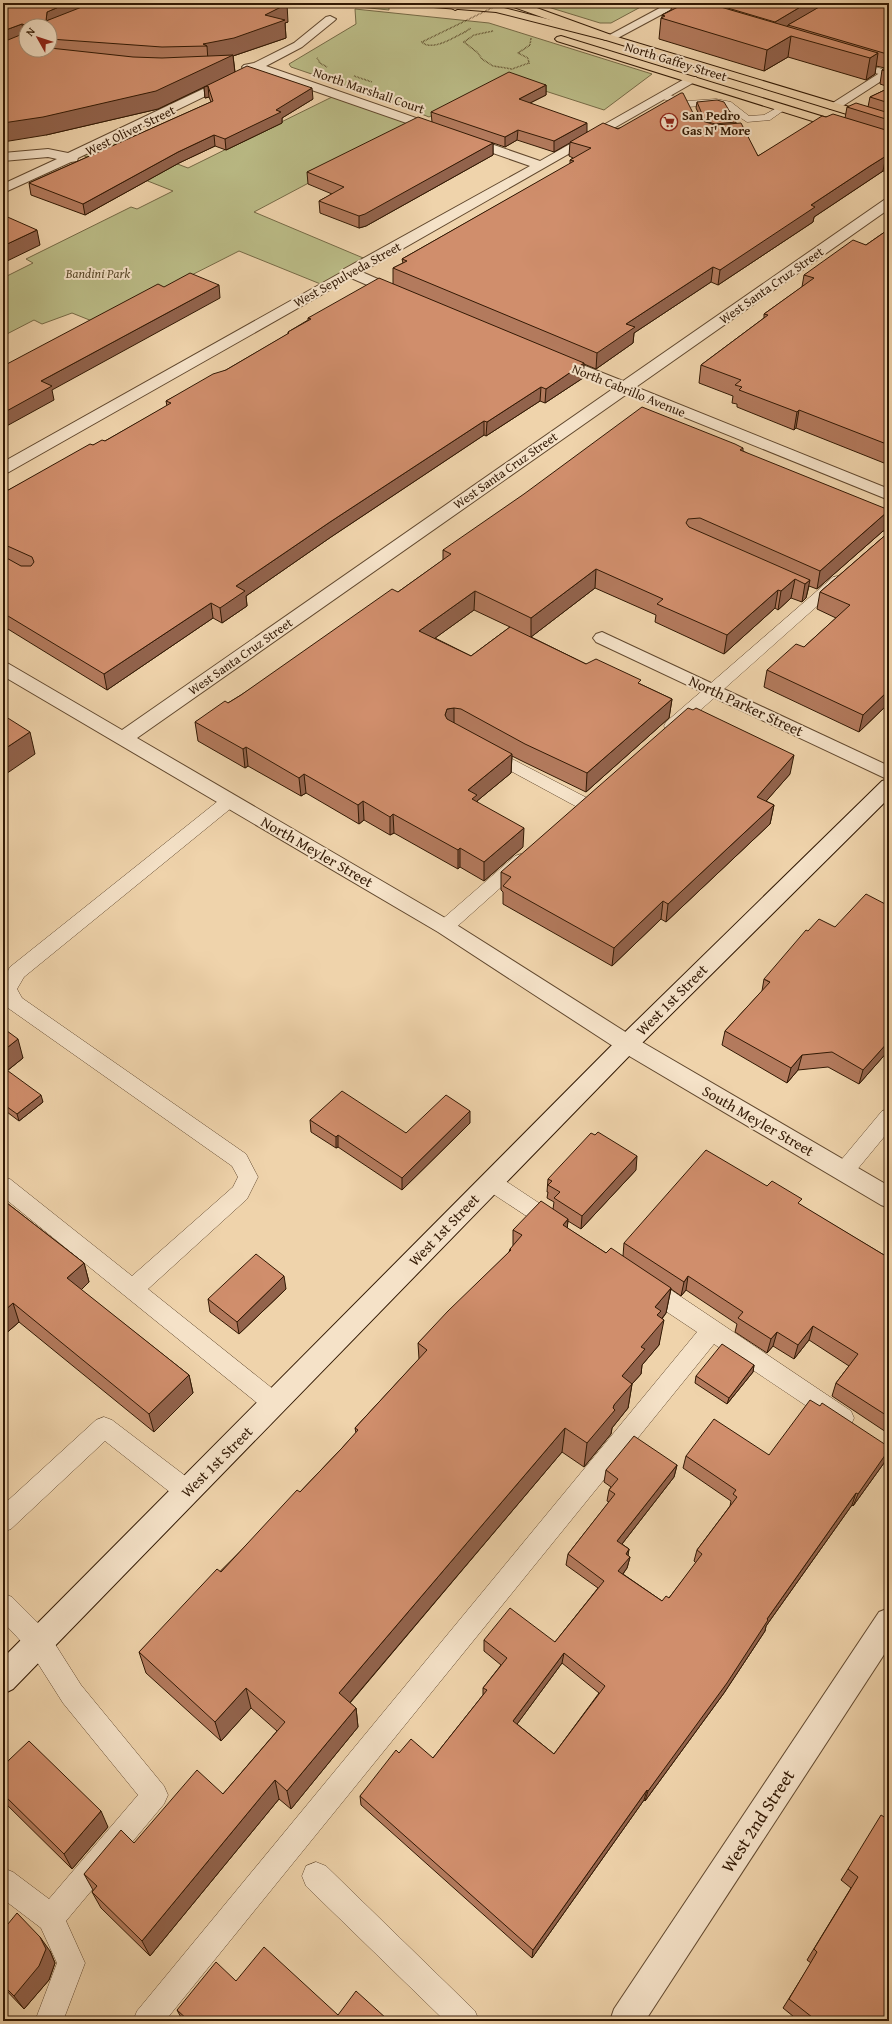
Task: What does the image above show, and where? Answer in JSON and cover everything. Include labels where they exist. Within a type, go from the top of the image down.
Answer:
[{"type":"main road","name":"North Gaffey Street","points":[[422,3],[496,9],[610,38],[889,123]]},
{"type":"main road","points":[[512,3],[610,38]]},
{"type":"main road","name":"North Gaffey Street","points":[[452,5],[475,15],[533,34]]},
{"type":"main road","name":"North Gaffey Street","points":[[550,36],[889,142]]},
{"type":"street","points":[[610,38],[666,8],[679,8]]},
{"type":"street","name":"West Oliver Street","points":[[3,189],[72,158],[245,74],[298,45],[330,19]]},
{"type":"street","points":[[232,68],[256,67]]},
{"type":"street","name":"North Marshall Court","points":[[256,67],[540,165]]},
{"type":"street","points":[[834,106],[888,73]]},
{"type":"street","name":"West Sepulveda Street","points":[[3,468],[692,80]]},
{"type":"street","points":[[3,157],[48,153],[72,158]]},
{"type":"street","name":"West Santa Cruz Street","points":[[122,739],[889,203]]},
{"type":"street","points":[[349,272],[414,300]]},
{"type":"street","name":"North Cabrillo Avenue","points":[[544,354],[624,388],[889,495]]},
{"type":"street","name":"North Parker Street","points":[[602,638],[889,774]]},
{"type":"street","name":"North Meyler Street","points":[[3,668],[445,927],[627,1044]]},
{"type":"street","name":"West 1st Street","points":[[3,1679],[275,1404],[490,1182],[627,1044],[889,786]]},
{"type":"street","name":"South Meyler Street","points":[[627,1044],[889,1198]]},
{"type":"street","name":"West 2nd Street","points":[[626,2021],[889,1622]]},
{"type":"lane","points":[[841,60],[888,73]]},
{"type":"lane","points":[[664,96],[687,104],[716,102],[727,104],[731,111],[747,119]]},
{"type":"lane","points":[[687,104],[691,112],[701,112]]},
{"type":"lane","points":[[731,121],[766,118],[782,108]]},
{"type":"lane","points":[[743,133],[747,119]]},
{"type":"lane","points":[[660,737],[712,691],[812,593],[848,571]]},
{"type":"lane","points":[[475,744],[585,804]]},
{"type":"lane","points":[[132,1290],[240,1193],[248,1177],[239,1160],[15,1003],[7,989],[17,972],[230,801]]},
{"type":"lane","points":[[445,927],[532,850]]},
{"type":"lane","points":[[844,1171],[889,1117]]},
{"type":"lane","points":[[490,1182],[569,1234]]},
{"type":"lane","points":[[3,1185],[275,1404]]},
{"type":"lane","points":[[634,1278],[856,1427]]},
{"type":"lane","points":[[147,2021],[712,1330]]},
{"type":"lane","points":[[3,1521],[104,1427],[188,1492]]},
{"type":"lane","points":[[3,1605],[39,1642],[72,1694],[155,1795],[51,1918]]},
{"type":"lane","points":[[316,1876],[465,2021]]},
{"type":"lane","points":[[3,1882],[51,1918],[70,1963],[49,2021]]},
{"type":"path","points":[[465,32],[434,46],[425,45],[422,42],[502,3]]},
{"type":"path","points":[[497,31],[474,35],[464,42],[467,47],[477,52],[482,59],[491,64],[505,68],[524,67],[529,64],[528,58],[518,53],[530,45],[533,34]]},
{"type":"green space","points":[[321,3],[389,3],[389,10]]},
{"type":"green space","points":[[535,3],[648,3],[611,23],[600,23]]},
{"type":"green space","points":[[355,9],[489,23],[652,74],[604,110],[505,78],[429,117],[379,97],[291,67],[289,64],[356,24]]},
{"type":"green space","name":"Bandini Park","points":[[332,97],[416,126],[254,212],[368,260],[323,285],[239,251],[97,323],[72,313],[42,324],[34,320],[3,336],[3,278],[33,263],[26,259],[131,207],[137,209],[173,191],[82,155],[114,140],[188,168]]},
{"type":"building","points":[[3,3],[68,3],[47,12],[46,18],[18,18],[18,25],[3,31]]},
{"type":"building","points":[[92,3],[287,4],[265,15],[285,20],[234,38],[203,44],[207,46],[162,47],[58,40],[58,18],[54,18]]},
{"type":"building","points":[[672,3],[707,3],[878,53],[870,58],[791,36],[767,50],[661,18],[665,16],[662,15],[680,6]]},
{"type":"building","points":[[711,3],[807,3],[775,22]]},
{"type":"building","points":[[826,3],[889,3],[889,53],[887,54],[788,25]]},
{"type":"building","points":[[18,36],[18,58],[58,58],[58,49],[133,57],[162,58],[233,55],[156,91],[43,117],[3,123],[3,42]]},
{"type":"building","points":[[247,66],[312,88],[276,110],[281,112],[225,139],[214,135],[178,152],[83,204],[29,183],[213,101],[208,86],[204,87]]},
{"type":"building","points":[[889,66],[889,72],[882,70]]},
{"type":"building","points":[[509,72],[546,85],[519,99],[587,123],[554,141],[518,130],[505,137],[431,112]]},
{"type":"building","points":[[889,88],[889,103],[870,97]]},
{"type":"building","points":[[683,93],[696,119],[715,125],[741,123],[758,156],[822,116],[826,117],[833,114],[889,131],[889,157],[886,156],[811,205],[815,207],[720,270],[713,267],[626,324],[635,327],[597,353],[393,268],[407,261],[402,259],[574,161],[570,160],[591,148],[570,142],[603,123],[618,129]]},
{"type":"building","name":"San Pedro Gas N' More","points":[[717,100],[724,102],[736,122],[715,124],[705,121],[697,102]]},
{"type":"building","points":[[856,103],[889,113],[889,120],[847,107]]},
{"type":"building","points":[[418,117],[493,143],[359,216],[319,201],[344,187],[307,172]]},
{"type":"building","points":[[3,215],[37,230],[3,246]]},
{"type":"building","points":[[889,229],[889,445],[799,410],[797,412],[739,390],[742,387],[735,385],[741,380],[701,365],[768,315],[764,314],[814,278],[804,275],[853,240],[866,245]]},
{"type":"building","points":[[190,273],[219,285],[41,381],[52,386],[3,413],[3,362],[7,364],[158,284],[164,287]]},
{"type":"building","points":[[379,278],[584,363],[546,389],[541,387],[487,422],[484,421],[330,522],[236,586],[245,591],[220,608],[211,603],[104,674],[3,613],[3,556],[21,566],[31,566],[34,562],[32,557],[3,544],[3,493],[90,444],[93,445],[102,440],[105,441],[171,403],[166,401],[213,374],[226,370],[311,319],[308,318]]},
{"type":"building","points":[[642,407],[735,444],[743,448],[740,450],[889,510],[889,512],[887,512],[820,571],[700,518],[688,519],[686,523],[689,527],[810,580],[805,584],[795,579],[781,591],[778,590],[727,635],[657,604],[663,599],[596,569],[531,618],[475,591],[419,631],[471,656],[510,627],[586,664],[596,659],[641,680],[638,683],[672,699],[587,773],[525,744],[461,709],[447,709],[445,715],[447,719],[512,754],[468,790],[477,795],[472,799],[524,828],[484,862],[460,848],[458,850],[393,814],[390,817],[363,801],[358,805],[304,774],[299,778],[246,747],[243,749],[195,722],[225,701],[228,703],[241,695],[392,589],[398,592],[451,554],[443,550],[524,494]]},
{"type":"building","points":[[889,532],[889,690],[863,715],[767,670],[796,644],[804,647],[850,605],[820,592]]},
{"type":"building","points":[[688,708],[693,710],[696,708],[794,755],[757,797],[774,805],[668,904],[663,901],[614,948],[503,886],[511,877],[501,872]]},
{"type":"building","points":[[3,715],[30,732],[3,750]]},
{"type":"building","points":[[866,894],[889,906],[889,1041],[863,1070],[832,1052],[802,1055],[791,1068],[725,1031],[770,982],[764,979],[806,930],[808,931],[819,919],[835,927]]},
{"type":"building","points":[[3,1028],[18,1039],[3,1051]]},
{"type":"building","points":[[4,1068],[41,1095],[17,1114],[3,1104]]},
{"type":"building","points":[[342,1091],[406,1133],[446,1095],[470,1111],[402,1178],[338,1135],[336,1137],[310,1120]]},
{"type":"building","points":[[598,1132],[637,1156],[582,1216],[554,1198],[560,1192],[548,1185],[552,1181],[548,1179],[591,1133],[595,1135]]},
{"type":"building","points":[[706,1150],[767,1186],[772,1181],[802,1199],[798,1203],[889,1258],[889,1417],[836,1383],[858,1354],[813,1326],[798,1345],[777,1332],[771,1339],[738,1318],[743,1312],[688,1276],[684,1282],[624,1243]]},
{"type":"building","points":[[3,1200],[84,1263],[67,1278],[189,1375],[149,1414],[13,1303],[3,1312]]},
{"type":"building","points":[[541,1201],[568,1219],[563,1225],[606,1253],[611,1248],[671,1288],[655,1307],[661,1311],[657,1315],[664,1320],[641,1347],[645,1349],[622,1376],[632,1384],[614,1405],[613,1408],[615,1410],[587,1443],[565,1428],[339,1693],[356,1708],[287,1791],[275,1780],[142,1941],[92,1892],[97,1886],[84,1874],[121,1830],[134,1843],[197,1770],[223,1794],[285,1722],[246,1688],[215,1722],[139,1652],[217,1569],[221,1572],[297,1490],[300,1492],[342,1448],[358,1430],[355,1428],[427,1350],[418,1343],[448,1311],[511,1250],[510,1249],[522,1235],[513,1230]]},
{"type":"building","points":[[256,1254],[284,1276],[237,1322],[208,1299]]},
{"type":"building","points":[[722,1344],[754,1365],[729,1398],[696,1376]]},
{"type":"building","points":[[810,1400],[820,1406],[822,1403],[889,1447],[886,1450],[888,1451],[858,1494],[856,1493],[767,1619],[768,1620],[727,1683],[648,1791],[647,1790],[533,1950],[360,1796],[396,1750],[399,1753],[411,1739],[433,1758],[487,1690],[483,1688],[507,1658],[484,1640],[510,1608],[555,1642],[604,1581],[568,1554],[615,1494],[609,1490],[618,1479],[606,1470],[634,1436],[677,1465],[617,1541],[629,1549],[626,1554],[630,1557],[618,1571],[662,1601],[666,1596],[669,1598],[702,1554],[697,1550],[737,1497],[733,1494],[736,1490],[686,1456],[714,1419],[769,1455]],"holes":[[[564,1653],[605,1686],[554,1754],[513,1721]]]},
{"type":"building","points":[[29,1741],[101,1811],[64,1854],[3,1794],[3,1767]]},
{"type":"building","points":[[881,1815],[889,1820],[889,2021],[817,2021],[789,1999],[817,1952],[814,1949],[858,1877],[848,1869]]},
{"type":"building","points":[[17,1913],[40,1937],[46,1949],[39,1966],[14,1996],[3,1985],[3,1930]]},
{"type":"building","points":[[264,1947],[338,2015],[356,1991],[387,2019],[385,2021],[189,2021],[177,2010],[216,1962],[236,1981]]},
{"type":"place","name":"San Pedro Gas N' More","points":[[669,122]]}]
